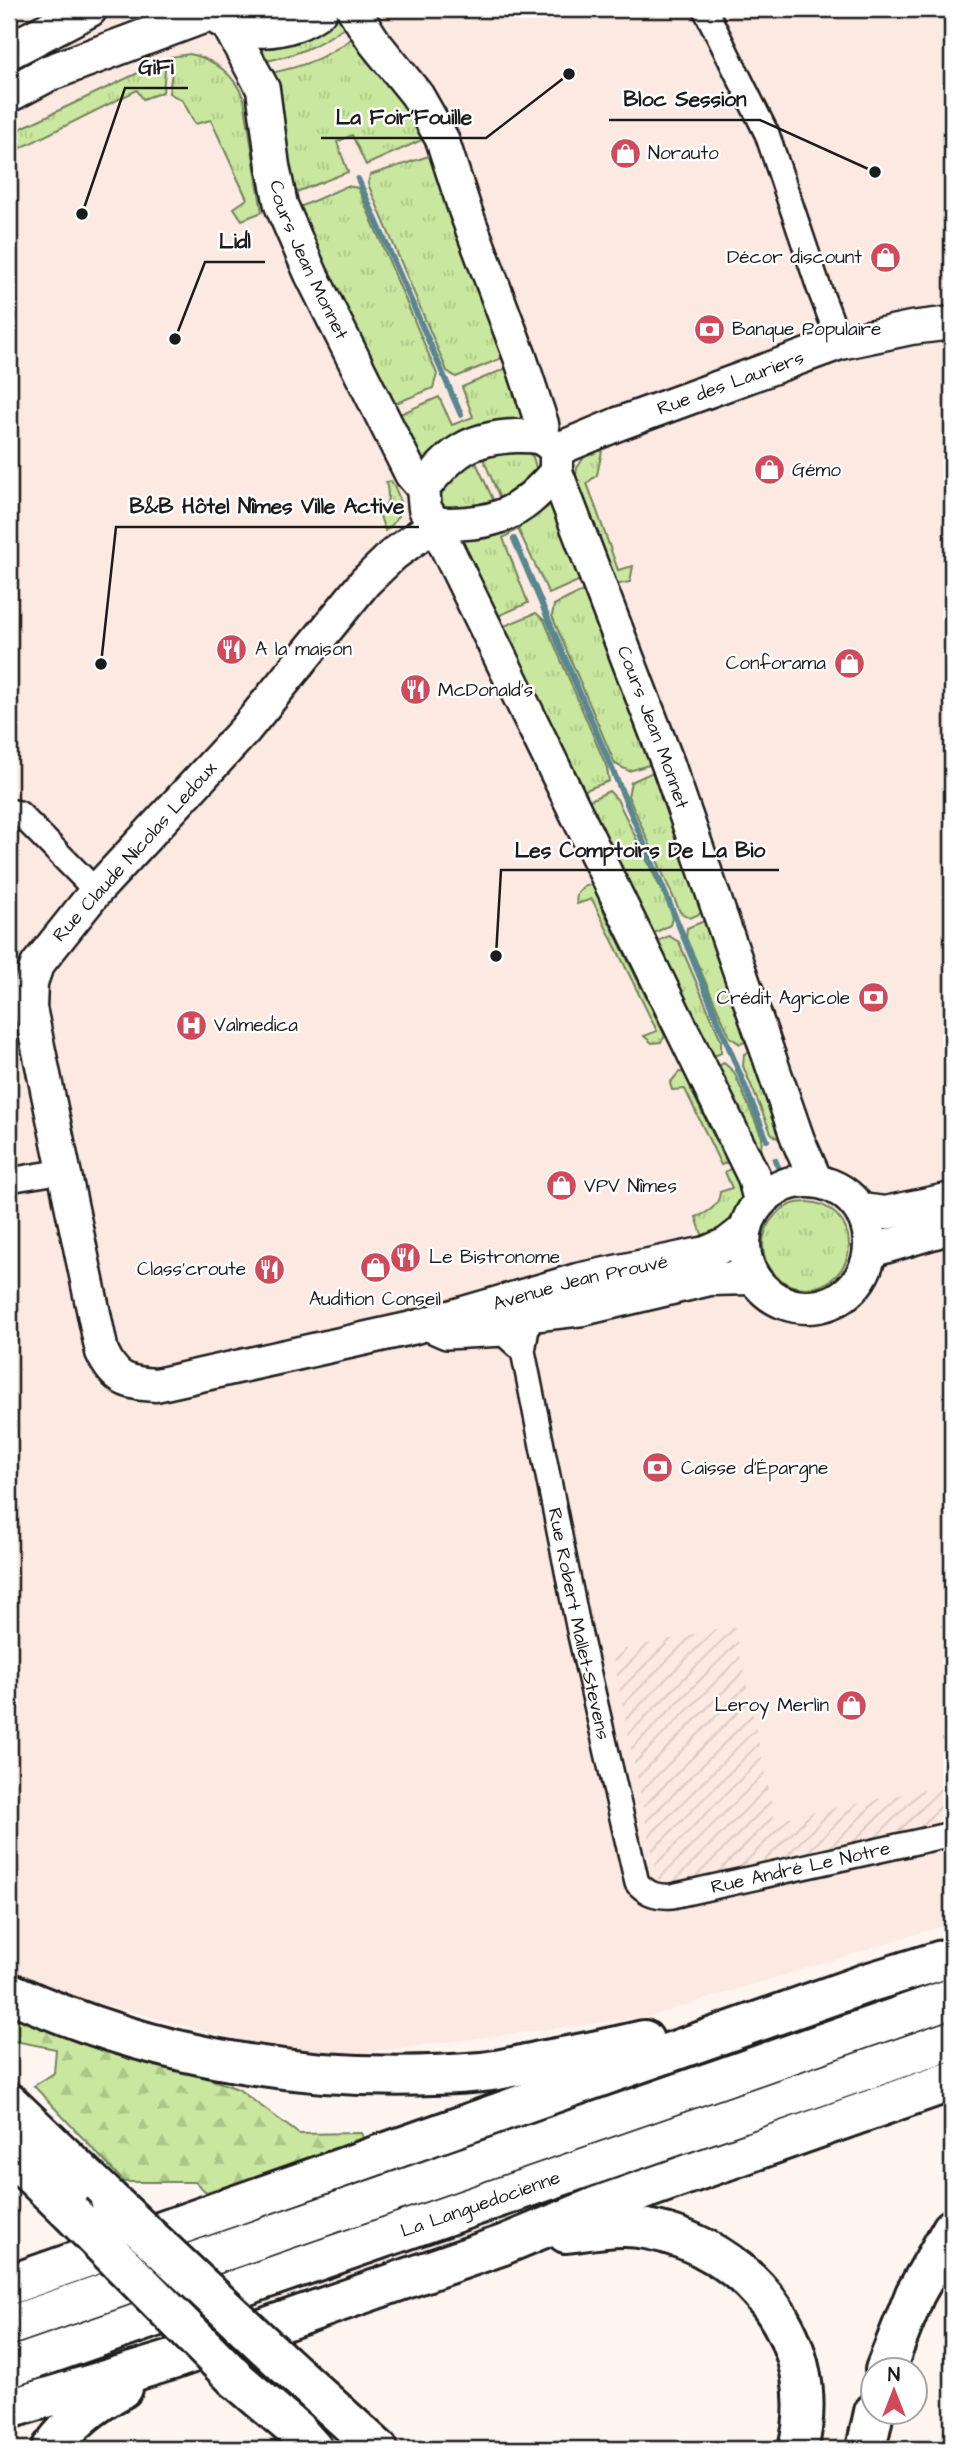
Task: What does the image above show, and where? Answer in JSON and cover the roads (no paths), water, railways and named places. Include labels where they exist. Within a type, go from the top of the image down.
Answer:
[{"type":"highway","points":[[9,2285],[867,1983],[952,1957]]},
{"type":"highway","points":[[9,1992],[78,2021],[185,2053],[279,2070],[390,2075],[485,2071],[570,2056],[637,2042],[867,1983]]},
{"type":"highway","name":"La Languedocienne","points":[[9,2326],[952,1998]]},
{"type":"highway","name":"La Languedocienne","points":[[9,2368],[952,2040]]},
{"type":"highway","points":[[9,2409],[172,2360],[503,2245],[595,2207],[952,2081]]},
{"type":"highway","points":[[9,2103],[283,2364],[379,2449]]},
{"type":"highway","points":[[9,2154],[236,2379],[296,2430],[313,2449]]},
{"type":"highway","points":[[503,2245],[564,2233],[626,2227],[677,2236],[728,2263],[751,2280],[765,2296],[780,2318],[797,2356],[804,2399],[798,2449]]},
{"type":"highway","points":[[892,2356],[915,2294],[952,2229]]},
{"type":"highway","points":[[51,2449],[65,2429],[93,2404],[172,2360]]},
{"type":"highway","points":[[236,2379],[285,2449]]},
{"type":"highway","points":[[866,2449],[871,2426]]},
{"type":"main road","points":[[9,51],[89,9]]},
{"type":"main road","points":[[9,94],[49,73],[215,14],[254,29],[289,26],[320,9]]},
{"type":"main road","name":"Cours Jean Monnet","points":[[353,9],[375,43],[418,95],[442,139],[552,453],[658,737],[799,1140],[816,1181]]},
{"type":"main road","name":"Cours Jean Monnet","points":[[215,14],[263,89],[273,166],[285,216],[310,274],[411,474],[423,488],[425,509],[435,523]]},
{"type":"main road","name":"Rue des Lauriers","points":[[552,453],[618,424],[840,343],[911,328],[952,323]]},
{"type":"main road","points":[[423,488],[452,456],[473,442],[494,437],[526,436],[552,453],[523,506],[490,521],[435,523],[747,1161],[760,1201]]},
{"type":"main road","name":"Rue Claude Nicolas Ledoux","points":[[156,1385],[129,1383],[110,1368],[102,1352],[30,1008],[31,983],[37,965],[96,891],[244,731],[365,582],[394,554],[435,523]]},
{"type":"main road","points":[[816,1181],[834,1186],[849,1196],[861,1210],[869,1230],[871,1251],[866,1270],[855,1287],[840,1299],[822,1306],[802,1308],[782,1303],[765,1293],[752,1278],[743,1246],[751,1214],[760,1201],[776,1189],[795,1182],[816,1181]]},
{"type":"main road","points":[[861,1210],[885,1213],[952,1199]]},
{"type":"main road","points":[[871,1251],[952,1227]]},
{"type":"main road","name":"Avenue Jean Prouvé","points":[[156,1385],[417,1327],[577,1280],[706,1253],[727,1244],[745,1230]]},
{"type":"main road","name":"Avenue Jean Prouvé","points":[[417,1327],[583,1308],[710,1279],[752,1278]]},
{"type":"street","points":[[705,9],[767,134],[840,343]]},
{"type":"street","points":[[9,811],[19,813],[96,891]]},
{"type":"street","points":[[9,1180],[64,1171]]},
{"type":"street","name":"Rue Robert Mallet-Stevens","points":[[527,1315],[523,1351],[582,1644],[637,1883],[647,1893]]},
{"type":"street","points":[[417,1327],[446,1337],[504,1334],[523,1351]]},
{"type":"street","name":"Rue André Le Notre","points":[[647,1893],[659,1897],[672,1896],[952,1834]]},
{"type":"waterway","points":[[358,179],[461,415]]},
{"type":"waterway","points":[[514,539],[767,1140]]},
{"type":"waterway","points":[[775,1160],[779,1169]]},
{"type":"place","name":"La Foir'Fouille","points":[[569,74]]},
{"type":"place","name":"Norauto","points":[[625,153]]},
{"type":"place","name":"Bloc Session","points":[[875,172]]},
{"type":"place","name":"GiFi","points":[[82,214]]},
{"type":"place","name":"Décor discount","points":[[885,257]]},
{"type":"place","name":"Banque Populaire","points":[[709,329]]},
{"type":"place","name":"Lidl","points":[[175,339]]},
{"type":"place","name":"Gémo","points":[[769,470]]},
{"type":"place","name":"A la maison","points":[[232,649]]},
{"type":"place","name":"Conforama","points":[[849,663]]},
{"type":"place","name":"B&B Hôtel Nîmes Ville Active","points":[[101,664]]},
{"type":"place","name":"McDonald's","points":[[415,690]]},
{"type":"place","name":"Les Comptoirs De La Bio","points":[[496,956]]},
{"type":"place","name":"Crédit Agricole","points":[[873,998]]},
{"type":"place","name":"Valmedica","points":[[191,1025]]},
{"type":"place","name":"VPV Nîmes","points":[[561,1186]]},
{"type":"place","name":"Le Bistronome","points":[[406,1257]]},
{"type":"place","name":"Audition Conseil","points":[[375,1268]]},
{"type":"place","name":"Class'croute","points":[[269,1269]]},
{"type":"place","name":"Caisse d'Épargne","points":[[658,1468]]},
{"type":"place","name":"Leroy Merlin","points":[[852,1705]]}]
